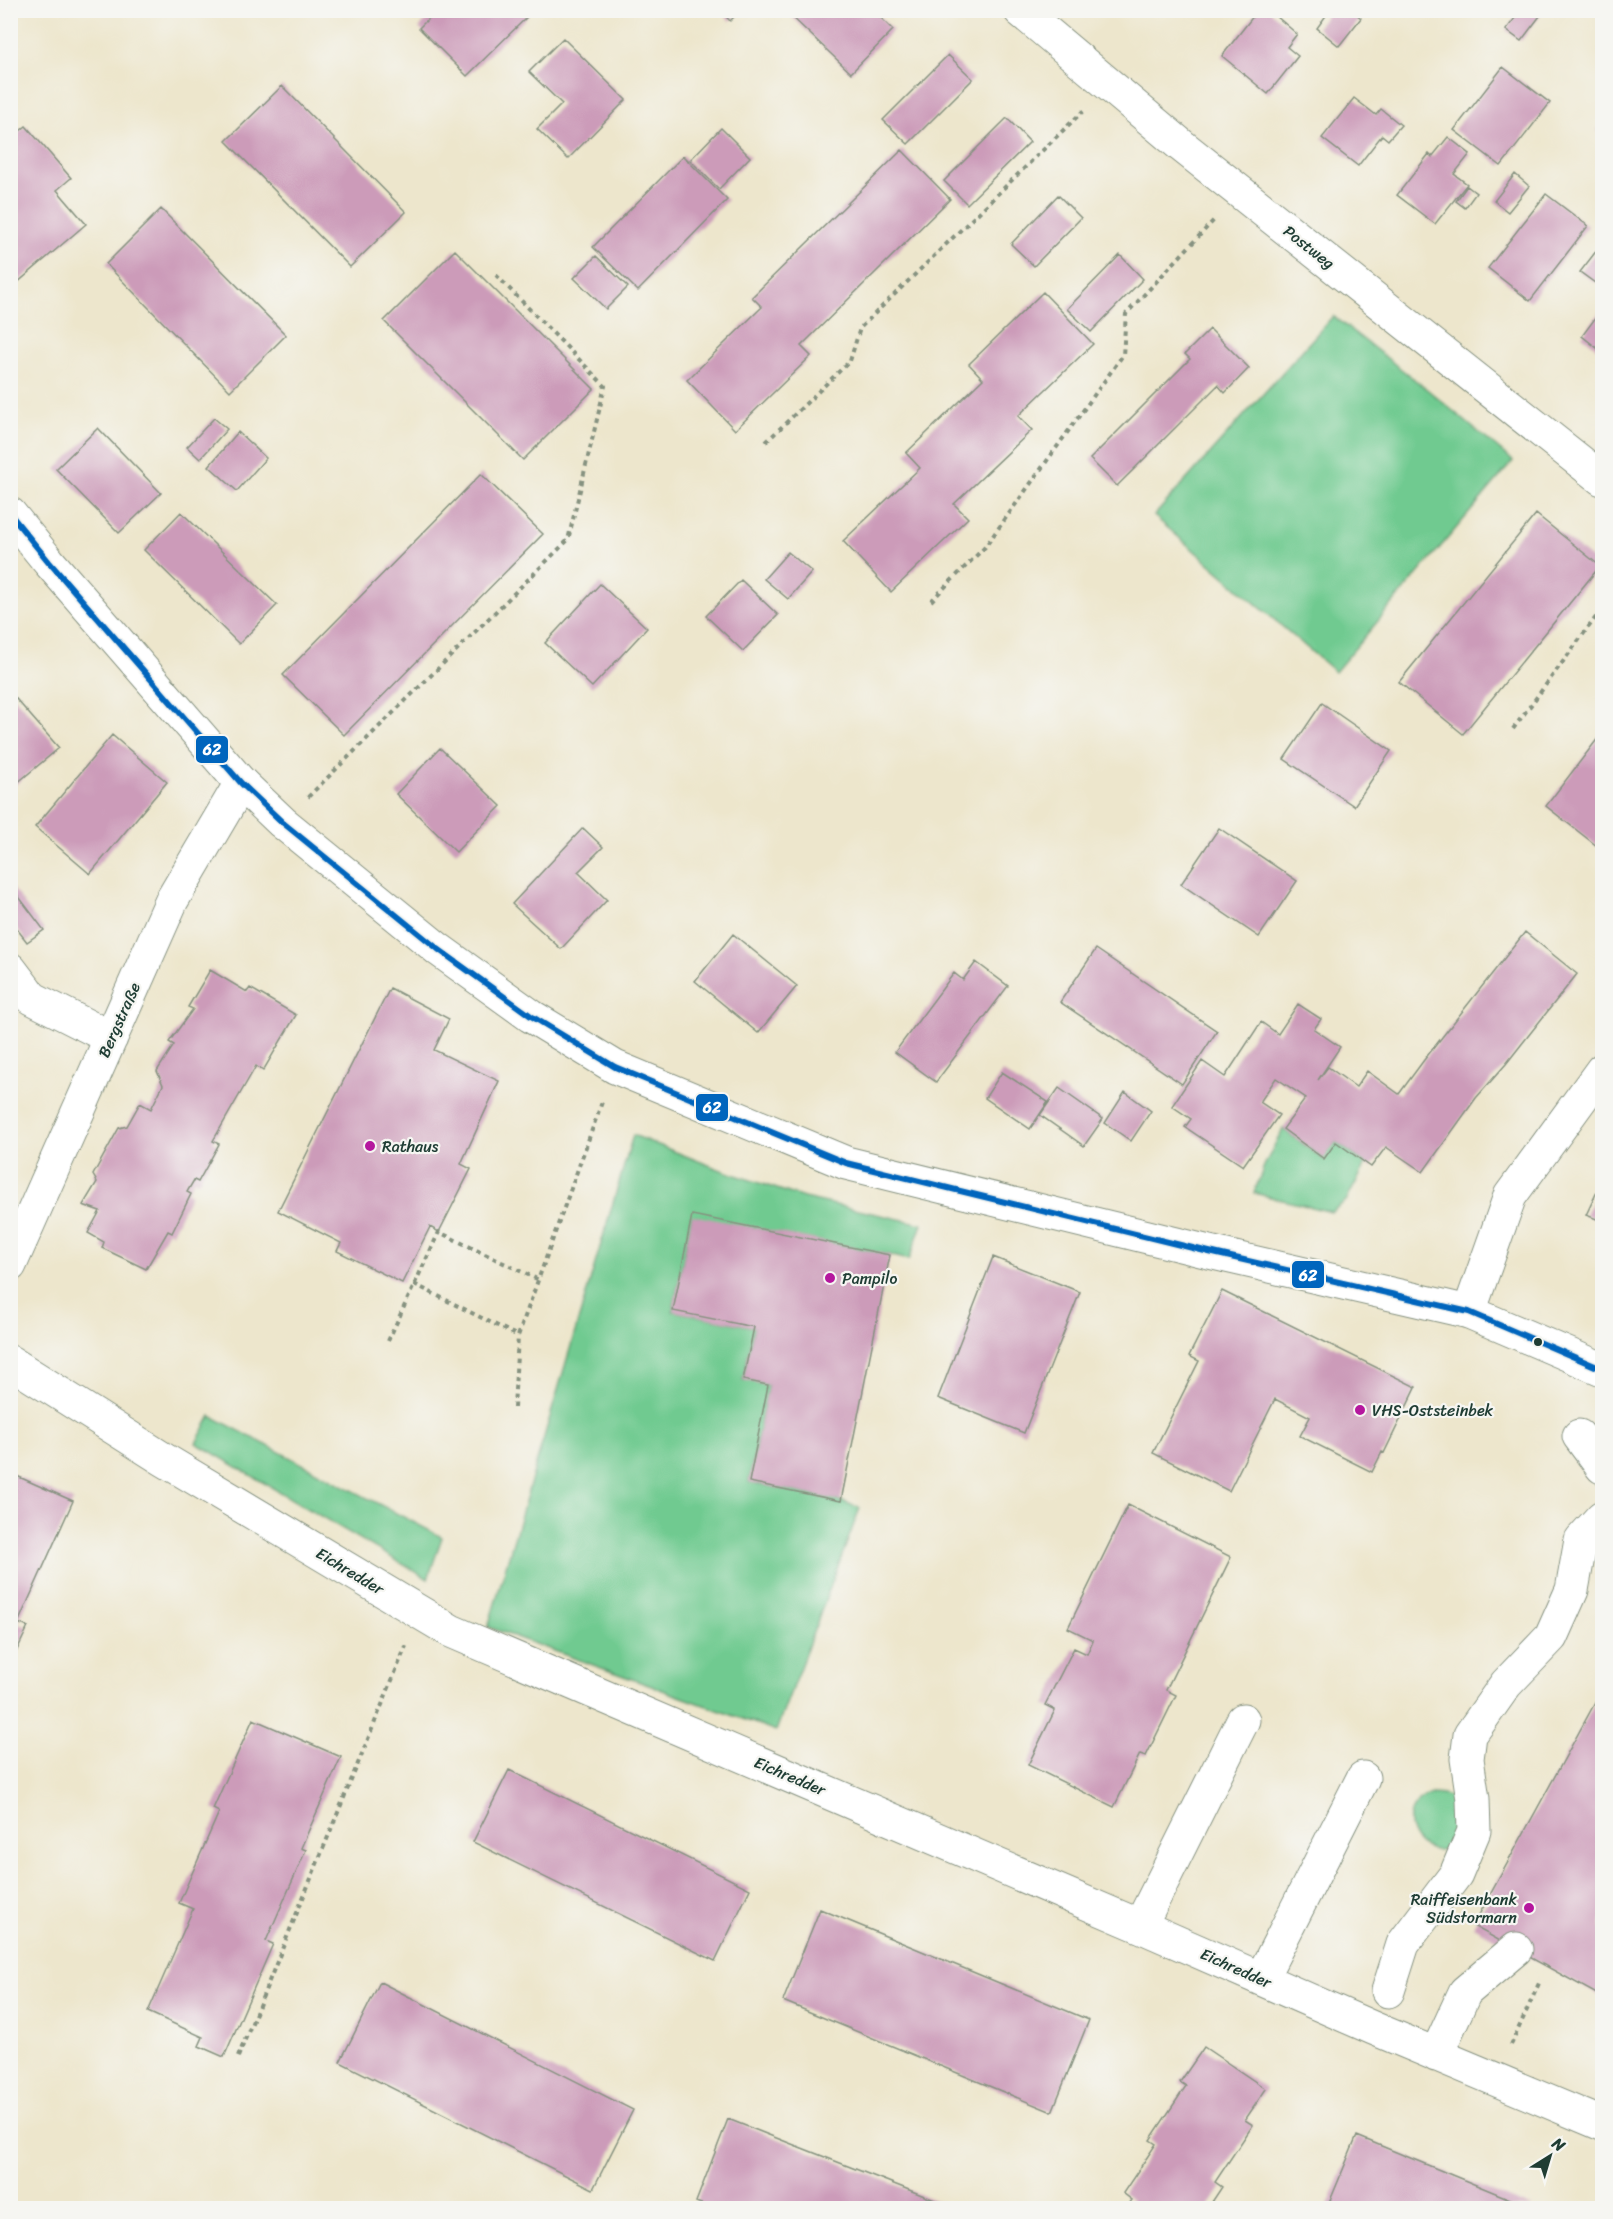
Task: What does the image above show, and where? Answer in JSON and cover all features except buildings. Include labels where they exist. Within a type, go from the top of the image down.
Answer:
[{"type":"street","name":"Postweg","points":[[1020,10],[1240,193],[1602,479]]},
{"type":"street","points":[[10,514],[241,783],[282,822],[438,950],[531,1016],[615,1067],[846,1163],[1209,1252],[1469,1312],[1602,1369]]},
{"type":"street","name":"Bergstraße","points":[[10,1265],[172,900],[241,783]]},
{"type":"street","points":[[10,969],[32,998],[111,1038]]},
{"type":"street","points":[[1469,1312],[1510,1196],[1602,1070]]},
{"type":"street","name":"Eichredder","points":[[10,1362],[163,1459],[462,1636],[1436,2055],[1602,2124]]},
{"type":"street","points":[[1579,1436],[1602,1467]]},
{"type":"street","points":[[1388,1991],[1403,1944],[1456,1874],[1474,1831],[1473,1799],[1467,1759],[1470,1735],[1506,1684],[1551,1637],[1572,1590],[1581,1540],[1602,1517]]},
{"type":"street","points":[[1140,1926],[1243,1720]]},
{"type":"street","points":[[1261,1979],[1363,1778]]},
{"type":"street","points":[[1436,2055],[1465,1992],[1516,1949]]},
{"type":"path","points":[[766,442],[850,361],[860,328],[1110,86]]},
{"type":"path","points":[[931,601],[985,547],[1123,355],[1126,314],[1240,193]]},
{"type":"path","points":[[282,822],[568,540],[605,386],[494,273]]},
{"type":"path","points":[[1513,729],[1602,609]]},
{"type":"path","points":[[514,1408],[518,1336],[615,1067]]},
{"type":"path","points":[[388,1341],[439,1232],[539,1280]]},
{"type":"path","points":[[414,1284],[518,1336]]},
{"type":"path","points":[[238,2057],[419,1612]]},
{"type":"path","points":[[1495,2079],[1542,1977]]},
{"type":"green space","points":[[1333,316],[1428,390],[1513,461],[1335,672],[1154,516]]},
{"type":"green space","points":[[1283,1129],[1323,1159],[1336,1142],[1366,1164],[1346,1201],[1331,1212],[1254,1193],[1264,1166]]},
{"type":"green space","points":[[633,1135],[724,1171],[804,1198],[922,1224],[909,1260],[692,1216],[673,1311],[754,1327],[743,1380],[768,1385],[749,1482],[841,1501],[860,1508],[776,1731],[488,1627]]},
{"type":"green space","points":[[211,1416],[442,1537],[428,1579],[196,1443]]},
{"type":"green space","points":[[1431,1794],[1450,1797],[1464,1809],[1452,1846],[1440,1850],[1430,1849],[1418,1842],[1411,1829],[1410,1815],[1413,1808],[1421,1799]]},
{"type":"transit line","name":"62","points":[[10,514],[241,783],[282,822],[438,949],[531,1016],[615,1067],[846,1163],[1209,1252],[1469,1312],[1602,1369]]},
{"type":"place","name":"Rathaus","points":[[370,1146]]},
{"type":"place","name":"Pampilo","points":[[830,1278]]},
{"type":"place","name":"VHS-Oststeinbek","points":[[1360,1410]]},
{"type":"place","name":"Raiffeisenbank Südstormarn","points":[[1529,1908]]}]
